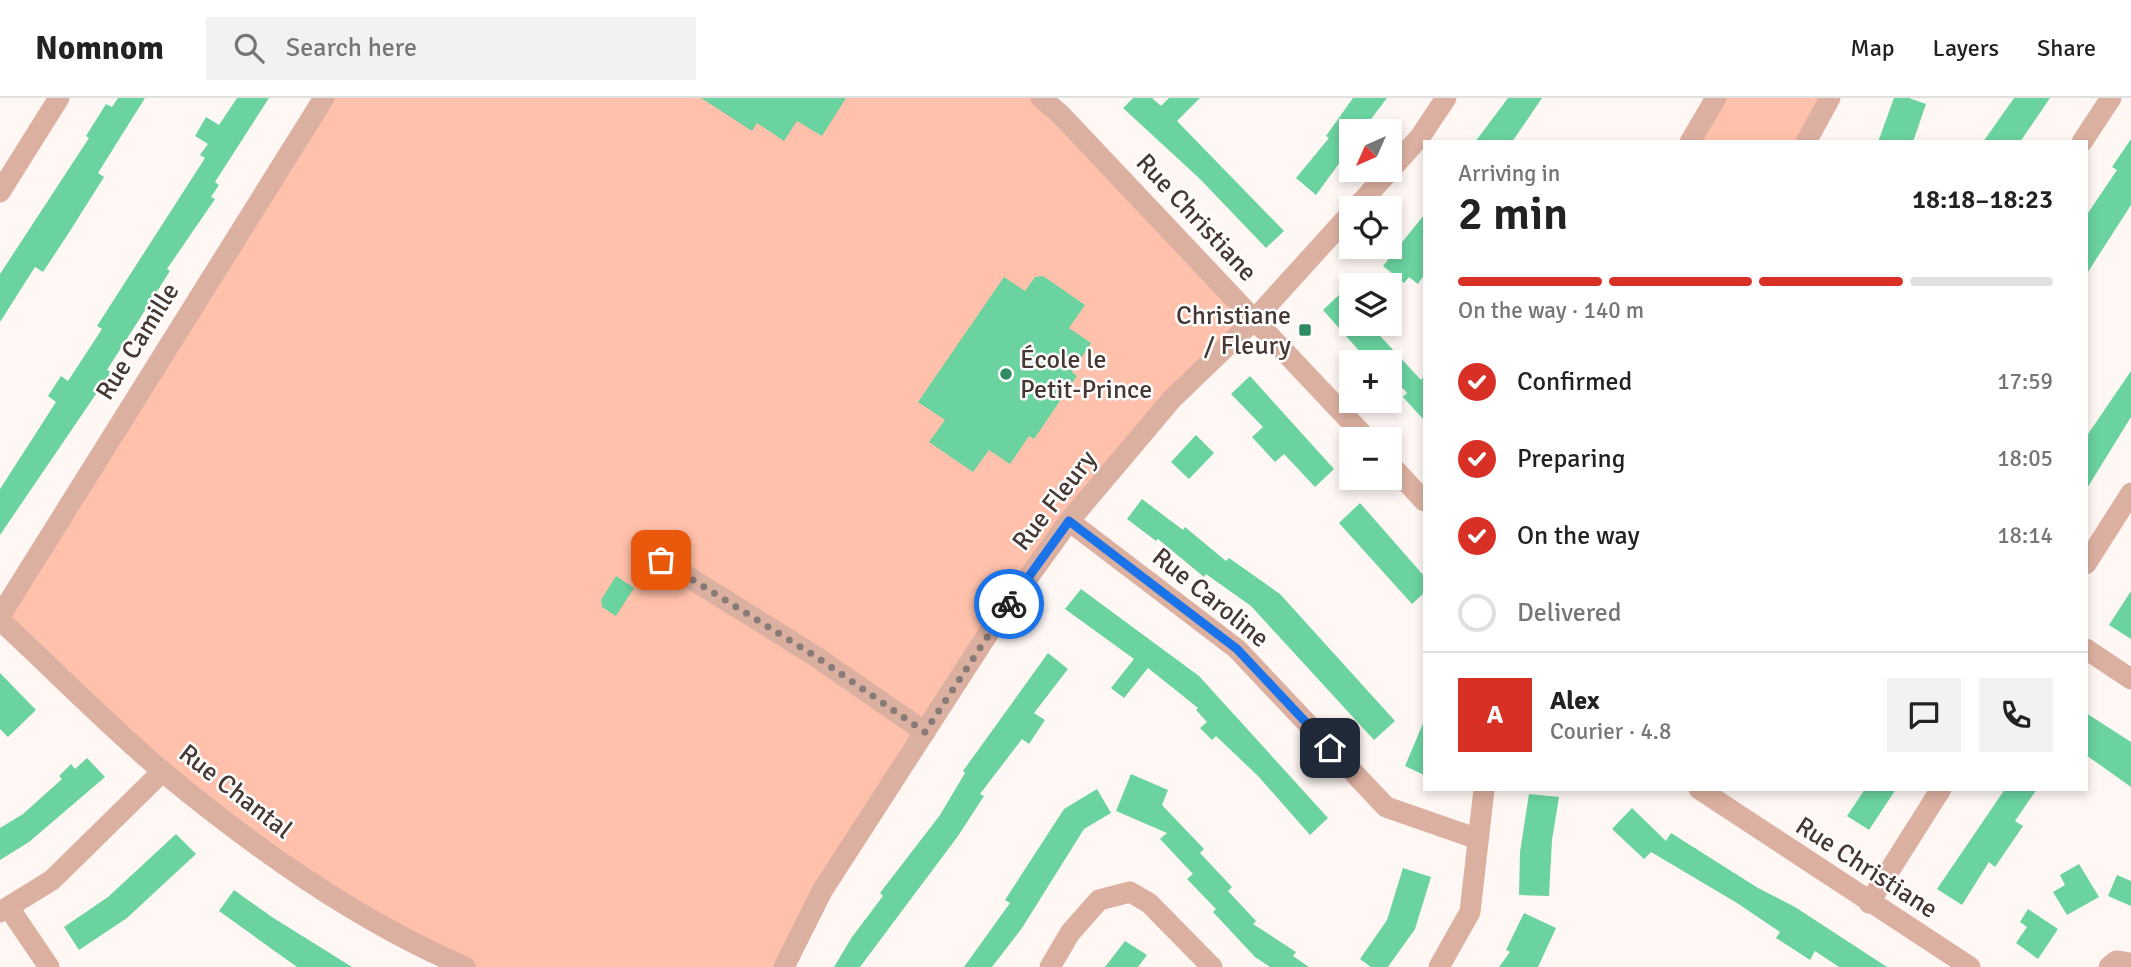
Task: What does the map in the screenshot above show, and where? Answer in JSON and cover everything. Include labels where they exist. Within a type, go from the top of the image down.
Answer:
[{"type":"street","points":[[0,192],[59,98]]},
{"type":"street","name":"Rue Camille","points":[[0,618],[324,98]]},
{"type":"street","name":"Rue Christiane","points":[[1041,98],[1060,114],[1356,427]]},
{"type":"street","points":[[1367,196],[1420,137],[1446,98]]},
{"type":"street","points":[[1695,140],[1716,98]]},
{"type":"street","points":[[1807,140],[1830,98]]},
{"type":"street","points":[[2083,140],[2110,98]]},
{"type":"street","name":"Rue Fleury","points":[[785,967],[822,891],[995,623],[1069,521],[1172,399],[1255,319],[1339,226]]},
{"type":"street","points":[[1402,477],[1423,500]]},
{"type":"street","points":[[2088,561],[2131,493]]},
{"type":"street","name":"Rue Caroline","points":[[1069,521],[1237,649],[1386,807],[1478,839]]},
{"type":"street","points":[[661,560],[815,656],[925,732]]},
{"type":"street","name":"Rue Chantal","points":[[0,618],[163,771],[290,869],[414,945],[465,967]]},
{"type":"street","points":[[2088,650],[2131,679]]},
{"type":"street","points":[[49,967],[5,910],[52,880],[163,771]]},
{"type":"street","points":[[1439,967],[1470,912],[1484,791]]},
{"type":"street","name":"Rue Christiane","points":[[1702,791],[1970,967]]},
{"type":"street","points":[[1869,903],[1940,791]]},
{"type":"street","points":[[1050,967],[1070,933],[1099,900],[1130,892],[1149,903],[1212,967]]},
{"type":"street","points":[[2109,967],[2116,961],[2131,963]]},
{"type":"shaded area","points":[[325,98],[1041,98],[1255,319],[1069,521],[784,967],[465,967],[290,869],[0,620]]},
{"type":"shaded area","points":[[1716,98],[1830,98],[1807,140],[1698,140],[1693,137]]},
{"type":"building","points":[[118,98],[145,98],[98,173],[104,177],[70,231],[43,272],[35,267],[0,322],[0,274],[89,138],[86,136],[106,104],[112,107]]},
{"type":"building","points":[[237,98],[269,98],[215,182],[219,185],[211,197],[215,199],[167,269],[170,271],[107,370],[111,372],[0,535],[0,489],[56,402],[48,396],[61,376],[68,381],[102,329],[97,326],[205,158],[200,155],[208,144],[195,136],[206,117],[219,125]]},
{"type":"building","points":[[701,98],[846,98],[822,136],[797,121],[784,141],[757,123],[752,131]]},
{"type":"building","points":[[1133,98],[1152,98],[1161,106],[1169,98],[1200,98],[1177,121],[1284,231],[1266,248],[1200,179],[1123,108]]},
{"type":"building","points":[[1353,98],[1387,98],[1371,119],[1339,119],[1339,163],[1316,195],[1296,178],[1329,138],[1326,136]]},
{"type":"building","points":[[1508,98],[1542,98],[1513,140],[1476,140]]},
{"type":"building","points":[[1894,98],[1909,98],[1926,104],[1914,140],[1879,140]]},
{"type":"building","points":[[2014,98],[2050,98],[2021,140],[1984,140]]},
{"type":"building","points":[[2131,139],[2131,205],[2088,272],[2088,213],[2117,170],[2112,167]]},
{"type":"building","points":[[1423,216],[1423,276],[1418,284],[1409,277],[1404,283],[1402,273],[1392,273],[1383,266],[1389,259],[1402,259],[1402,242]]},
{"type":"building","name":"École le Petit-Prince","points":[[1043,276],[1085,305],[1069,328],[1091,343],[1072,372],[1077,376],[1034,439],[1029,436],[1010,464],[989,450],[973,472],[929,442],[945,420],[918,402],[1004,277],[1025,291],[1035,277]]},
{"type":"building","points":[[1339,295],[1339,328],[1323,310]]},
{"type":"building","points":[[1346,336],[1380,336],[1393,350],[1358,350]]},
{"type":"building","points":[[1402,360],[1421,380],[1423,377],[1423,419],[1403,397],[1407,393],[1402,387]]},
{"type":"building","points":[[2131,371],[2131,417],[2088,487],[2088,434]]},
{"type":"building","points":[[1250,376],[1334,469],[1315,487],[1284,454],[1275,462],[1252,437],[1263,427],[1231,394]]},
{"type":"building","points":[[1196,435],[1214,453],[1189,479],[1171,462]]},
{"type":"building","points":[[1142,499],[1183,530],[1185,527],[1226,561],[1229,558],[1280,594],[1395,721],[1374,740],[1251,606],[1206,574],[1204,577],[1158,539],[1156,541],[1127,519]]},
{"type":"building","points":[[1360,503],[1423,575],[1423,594],[1412,604],[1339,523]]},
{"type":"building","points":[[616,576],[634,588],[616,616],[602,607],[601,600]]},
{"type":"building","points":[[1081,589],[1199,676],[1328,818],[1310,835],[1258,776],[1216,736],[1212,740],[1200,728],[1207,722],[1196,710],[1198,708],[1148,668],[1124,698],[1111,688],[1134,659],[1065,609]]},
{"type":"building","points":[[2131,591],[2131,639],[2109,625]]},
{"type":"building","points":[[1048,653],[1068,669],[1034,713],[1045,720],[1029,744],[1022,739],[980,794],[984,796],[958,836],[860,967],[834,967],[852,937],[883,896],[880,893],[940,815],[965,773],[963,771]]},
{"type":"building","points":[[0,673],[36,710],[8,737],[0,729]]},
{"type":"building","points":[[2088,714],[2131,742],[2131,787],[2088,756]]},
{"type":"building","points":[[1423,723],[1423,775],[1405,766]]},
{"type":"building","points":[[87,758],[105,777],[29,842],[0,860],[0,828],[23,814],[62,779],[59,776],[71,764],[75,769]]},
{"type":"building","points":[[1131,774],[1168,790],[1162,805],[1204,849],[1200,853],[1232,887],[1228,891],[1256,921],[1253,924],[1296,952],[1293,956],[1309,967],[1270,967],[1255,957],[1213,912],[1216,909],[1187,879],[1193,874],[1160,839],[1167,833],[1116,811]]},
{"type":"building","points":[[1097,789],[1111,813],[1084,829],[1022,928],[992,967],[964,967],[1010,903],[1005,900],[1064,809]]},
{"type":"building","points":[[1864,791],[1895,791],[1869,830],[1847,816]]},
{"type":"building","points":[[2004,791],[2036,791],[2015,821],[2023,826],[1995,867],[1989,862],[1962,905],[1937,889]]},
{"type":"building","points":[[1529,794],[1559,797],[1552,840],[1549,896],[1519,895],[1520,852]]},
{"type":"building","points":[[1632,808],[1666,841],[1671,833],[1758,888],[1795,907],[1887,967],[1839,967],[1815,951],[1810,960],[1776,938],[1780,932],[1737,903],[1651,852],[1644,859],[1612,829]]},
{"type":"building","points":[[176,834],[196,854],[127,918],[79,950],[64,927],[108,897]]},
{"type":"building","points":[[2079,864],[2099,897],[2067,915],[2053,892],[2065,885],[2060,875]]},
{"type":"building","points":[[1403,868],[1431,877],[1415,929],[1388,967],[1371,967],[1360,959],[1387,920]]},
{"type":"building","points":[[2117,875],[2131,881],[2131,906],[2108,896]]},
{"type":"building","points":[[234,890],[352,967],[297,967],[219,911]]},
{"type":"building","points":[[2028,909],[2058,929],[2038,959],[2016,943],[2027,927],[2020,922]]},
{"type":"building","points":[[1524,913],[1556,928],[1538,967],[1499,967],[1510,952],[1506,950]]},
{"type":"building","points":[[1125,941],[1147,955],[1138,967],[1105,967]]},
{"type":"way so far","points":[[661,560],[815,656],[925,732],[1009,604]]},
{"type":"place","name":"Christiane / Fleury","points":[[1305,330]]},
{"type":"place","name":"École le Petit-Prince","points":[[1006,374]]},
{"type":"route","points":[[1009,604],[1069,521],[1237,649],[1330,748]]}]
